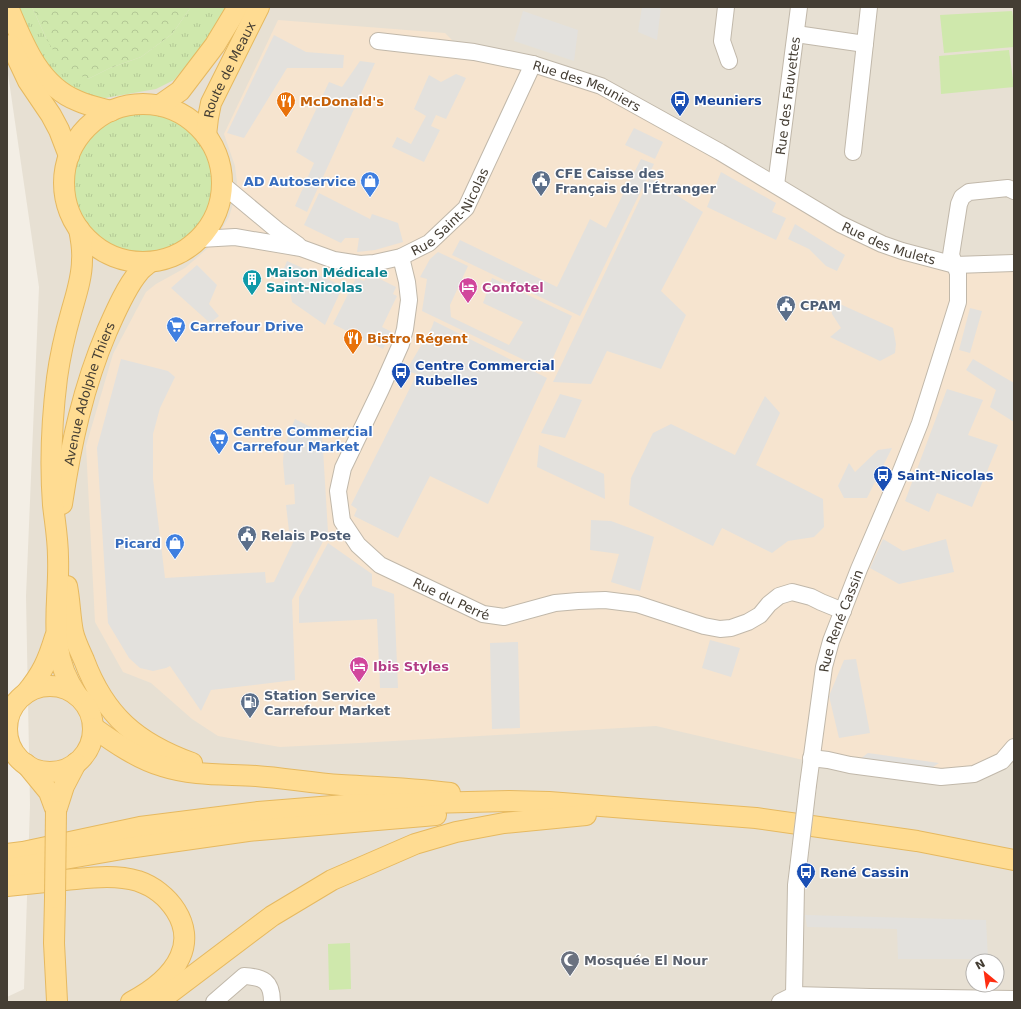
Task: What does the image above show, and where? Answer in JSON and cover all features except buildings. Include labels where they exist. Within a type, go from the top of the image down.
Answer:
[{"type":"main road","points":[[8,7],[22,40],[41,73],[66,95],[78,101],[111,111]]},
{"type":"main road","name":"Route de Meaux","points":[[160,105],[180,91],[215,45],[238,7]]},
{"type":"main road","name":"Route de Meaux","points":[[206,135],[211,103],[260,7]]},
{"type":"main road","points":[[7,28],[9,41],[15,56],[28,81],[51,115],[59,130],[69,156]]},
{"type":"main road","points":[[132,105],[160,105],[184,116],[193,122],[206,135],[216,152],[220,163],[223,185],[220,202],[217,212],[207,230],[200,239],[184,251],[174,256],[150,262],[130,261],[110,255],[95,246],[79,229],[71,216],[65,196],[65,176],[69,156],[74,145],[88,127],[111,111],[132,105]]},
{"type":"main road","points":[[26,764],[38,770],[52,772],[65,769],[76,763],[86,753],[92,742],[94,728],[92,716],[86,704],[71,686],[61,662],[56,633],[59,564],[58,538],[53,498],[53,430],[57,378],[62,348],[81,272],[82,248],[79,229]]},
{"type":"main road","name":"Avenue Adolphe Thiers","points":[[58,538],[71,446],[88,380],[106,332],[124,295],[139,272],[150,262]]},
{"type":"main road","points":[[59,564],[67,588],[73,633],[97,690],[109,709],[129,729],[156,747],[183,760],[222,775]]},
{"type":"main road","points":[[56,633],[43,670],[26,693],[16,702],[10,715],[7,728],[8,744],[49,792],[56,811]]},
{"type":"main road","points":[[26,693],[39,687],[53,686],[66,688],[77,695]]},
{"type":"main road","points":[[94,728],[116,744],[161,766],[180,771],[202,774],[257,776],[340,785],[420,789],[509,801]]},
{"type":"main road","points":[[56,1002],[54,943],[56,811],[64,786],[76,763]]},
{"type":"main road","points":[[7,854],[23,852],[140,826],[258,812],[345,805],[509,801],[549,802],[756,818],[917,842],[1014,860]]},
{"type":"main road","points":[[7,869],[128,848],[248,831],[445,814],[586,815],[783,832],[922,852],[1014,871]]},
{"type":"main road","points":[[158,1002],[272,916],[332,880],[408,848],[456,832],[504,823],[586,815]]},
{"type":"main road","points":[[7,886],[101,876],[138,881],[162,894],[172,904],[179,917],[184,932],[184,945],[180,957],[170,973],[144,995],[131,1002]]},
{"type":"street","points":[[726,7],[722,42],[729,61]]},
{"type":"street","name":"Rue des Fauvettes","points":[[776,185],[799,7]]},
{"type":"street","points":[[853,152],[869,7]]},
{"type":"street","points":[[796,34],[865,44]]},
{"type":"street","name":"Rue des Meuniers","points":[[378,41],[474,52],[533,64],[601,86],[776,185]]},
{"type":"street","name":"Rue Saint-Nicolas","points":[[200,239],[235,237],[301,248],[334,260],[360,264],[401,258],[429,243],[466,208],[533,64]]},
{"type":"street","name":"Rue Saint-Nicolas","points":[[223,185],[301,248]]},
{"type":"street","name":"Rue des Mulets","points":[[776,185],[840,224],[882,244],[902,251],[955,265],[1014,263]]},
{"type":"street","name":"Rue René Cassin","points":[[787,998],[796,885],[811,758],[824,667],[831,641],[871,539],[907,457],[944,350],[958,302],[958,273],[951,255],[959,204],[962,197],[968,192],[1008,188],[1014,191]]},
{"type":"street","name":"Rue du Perré","points":[[401,258],[407,282],[409,300],[405,329],[401,344],[343,468],[338,491],[342,521],[358,545],[380,565],[483,614],[504,617],[555,603],[605,600],[637,604],[704,626],[720,629],[731,628],[748,622],[760,615],[769,604],[779,596],[792,592],[811,597],[843,611]]},
{"type":"street","points":[[811,758],[850,765],[941,777],[974,774],[1002,761],[1014,747]]},
{"type":"street","points":[[214,1002],[244,976],[259,976],[268,983],[272,996],[272,1002]]},
{"type":"street","points":[[787,998],[870,997],[1014,999]]},
{"type":"shaded area","points":[[7,7],[1014,7],[1014,1002],[7,1002],[7,997],[24,989],[30,805],[26,596],[39,287],[7,67]]},
{"type":"shaded area","points":[[642,7],[661,7],[657,40],[638,32]]},
{"type":"shaded area","points":[[523,11],[578,30],[574,61],[514,41]]},
{"type":"shaded area","points":[[278,20],[445,33],[457,45],[591,75],[839,215],[881,235],[952,260],[1014,256],[1014,751],[974,778],[812,762],[656,726],[280,747],[218,736],[192,719],[151,683],[123,672],[95,622],[86,446],[113,354],[146,292],[156,284],[185,268],[207,249],[229,217],[234,201],[237,182],[235,166],[224,134]]},
{"type":"shaded area","points":[[274,35],[306,52],[344,55],[343,68],[287,68],[244,138],[227,133]]},
{"type":"shaded area","points":[[360,61],[375,63],[307,212],[295,206],[314,163],[296,152],[329,82],[342,87]]},
{"type":"shaded area","points":[[456,74],[466,78],[446,119],[436,115],[431,126],[440,130],[424,162],[392,147],[397,137],[411,144],[426,116],[414,109],[429,75],[441,82]]},
{"type":"shaded area","points":[[634,128],[663,142],[655,159],[625,145]]},
{"type":"shaded area","points":[[641,159],[654,164],[580,316],[452,255],[460,240],[557,287],[590,219],[606,228]]},
{"type":"shaded area","points":[[721,172],[776,203],[772,212],[786,218],[776,240],[707,207]]},
{"type":"shaded area","points":[[650,178],[703,212],[661,291],[686,315],[661,369],[607,351],[591,384],[553,382]]},
{"type":"shaded area","points":[[319,193],[370,219],[372,214],[398,223],[403,242],[375,250],[357,252],[359,238],[345,238],[341,243],[304,225]]},
{"type":"shaded area","points":[[795,224],[845,255],[837,271],[826,266],[809,249],[788,239]]},
{"type":"shaded area","points":[[438,252],[468,266],[450,305],[451,317],[509,345],[523,322],[483,303],[492,278],[572,316],[547,371],[422,311],[427,279],[420,277],[430,259]]},
{"type":"shaded area","points":[[287,261],[343,286],[325,325],[292,302],[289,283],[280,278]]},
{"type":"shaded area","points":[[197,265],[217,285],[209,304],[219,316],[210,323],[171,288]]},
{"type":"shaded area","points":[[368,273],[396,287],[393,294],[397,296],[382,327],[392,332],[383,349],[333,324],[356,278],[364,281]]},
{"type":"shaded area","points":[[831,300],[893,328],[896,344],[895,353],[880,361],[830,337],[841,328],[832,314]]},
{"type":"shaded area","points":[[970,308],[982,311],[970,353],[959,350]]},
{"type":"shaded area","points":[[434,321],[547,378],[488,504],[430,476],[398,538],[354,516],[357,509],[351,505],[417,374],[406,371]]},
{"type":"shaded area","points":[[121,359],[168,371],[175,377],[160,408],[153,434],[153,479],[165,578],[265,572],[266,583],[274,582],[297,534],[297,530],[289,531],[286,505],[295,504],[294,484],[285,485],[283,462],[284,448],[295,419],[322,433],[328,532],[292,600],[295,680],[211,690],[201,711],[170,666],[153,671],[140,668],[129,658],[108,623],[97,448]]},
{"type":"shaded area","points":[[973,359],[1014,383],[1014,422],[990,407],[996,390],[966,370]]},
{"type":"shaded area","points":[[947,389],[983,400],[968,435],[998,445],[972,507],[937,493],[929,512],[905,501]]},
{"type":"shaded area","points":[[560,394],[582,400],[565,438],[541,433]]},
{"type":"shaded area","points":[[765,396],[780,413],[756,465],[823,499],[824,527],[814,537],[788,541],[772,553],[722,528],[713,546],[629,505],[631,478],[653,433],[671,424],[735,455]]},
{"type":"shaded area","points":[[539,445],[604,474],[605,499],[537,467]]},
{"type":"shaded area","points":[[892,448],[867,498],[844,498],[838,486],[849,463],[855,472],[878,450]]},
{"type":"shaded area","points":[[591,520],[611,521],[654,537],[640,591],[611,582],[619,554],[590,550]]},
{"type":"shaded area","points":[[883,539],[903,551],[946,539],[954,572],[899,584],[870,568]]},
{"type":"shaded area","points":[[328,543],[372,574],[372,586],[394,594],[398,688],[380,688],[377,619],[299,623],[299,597]]},
{"type":"shaded area","points":[[710,640],[740,648],[731,677],[702,668]]},
{"type":"shaded area","points":[[518,642],[520,728],[492,729],[490,643]]},
{"type":"shaded area","points":[[856,659],[870,733],[839,738],[829,696],[844,660]]},
{"type":"shaded area","points":[[868,753],[939,763],[927,771],[856,762]]},
{"type":"shaded area","points":[[805,915],[986,920],[988,953],[965,953],[965,959],[898,959],[897,929],[807,927]]},
{"type":"green space","points":[[16,7],[32,7],[46,38],[88,79],[110,68],[141,57],[172,34],[191,7],[227,7],[200,49],[174,80],[156,89],[105,98],[80,94],[53,74],[33,46]]},
{"type":"green space","points":[[32,7],[191,7],[172,34],[141,57],[110,68],[88,79],[64,68],[47,40]]},
{"type":"green space","points":[[1012,11],[1014,22],[1014,47],[944,53],[940,15]]},
{"type":"green space","points":[[1009,50],[1014,87],[941,94],[939,56]]},
{"type":"green space","points":[[150,113],[170,118],[182,124],[193,133],[202,144],[208,156],[212,169],[212,197],[208,210],[202,222],[193,233],[182,242],[170,248],[157,252],[136,253],[116,248],[104,242],[93,233],[84,222],[74,197],[73,176],[78,156],[84,144],[93,133],[104,124],[129,114]]},
{"type":"green space","points":[[350,943],[351,989],[329,990],[328,944]]},
{"type":"place","name":"Meuniers","points":[[680,117]]},
{"type":"place","name":"McDonald's","points":[[286,118]]},
{"type":"place","name":"CFE Caisse des Français de l'Étranger","points":[[541,197]]},
{"type":"place","name":"AD Autoservice","points":[[370,198]]},
{"type":"place","name":"Maison Médicale Saint-Nicolas","points":[[252,296]]},
{"type":"place","name":"Confotel","points":[[468,304]]},
{"type":"place","name":"CPAM","points":[[786,322]]},
{"type":"place","name":"Carrefour Drive","points":[[176,343]]},
{"type":"place","name":"Bistro Régent","points":[[353,355]]},
{"type":"place","name":"Centre Commercial Rubelles","points":[[401,389]]},
{"type":"place","name":"Centre Commercial Carrefour Market","points":[[219,455]]},
{"type":"place","name":"Saint-Nicolas","points":[[883,492]]},
{"type":"place","name":"Relais Poste","points":[[247,552]]},
{"type":"place","name":"Picard","points":[[175,560]]},
{"type":"place","name":"Ibis Styles","points":[[359,683]]},
{"type":"place","name":"Station Service Carrefour Market","points":[[250,719]]},
{"type":"place","name":"René Cassin","points":[[806,889]]},
{"type":"place","name":"Mosquée El Nour","points":[[570,977]]}]
